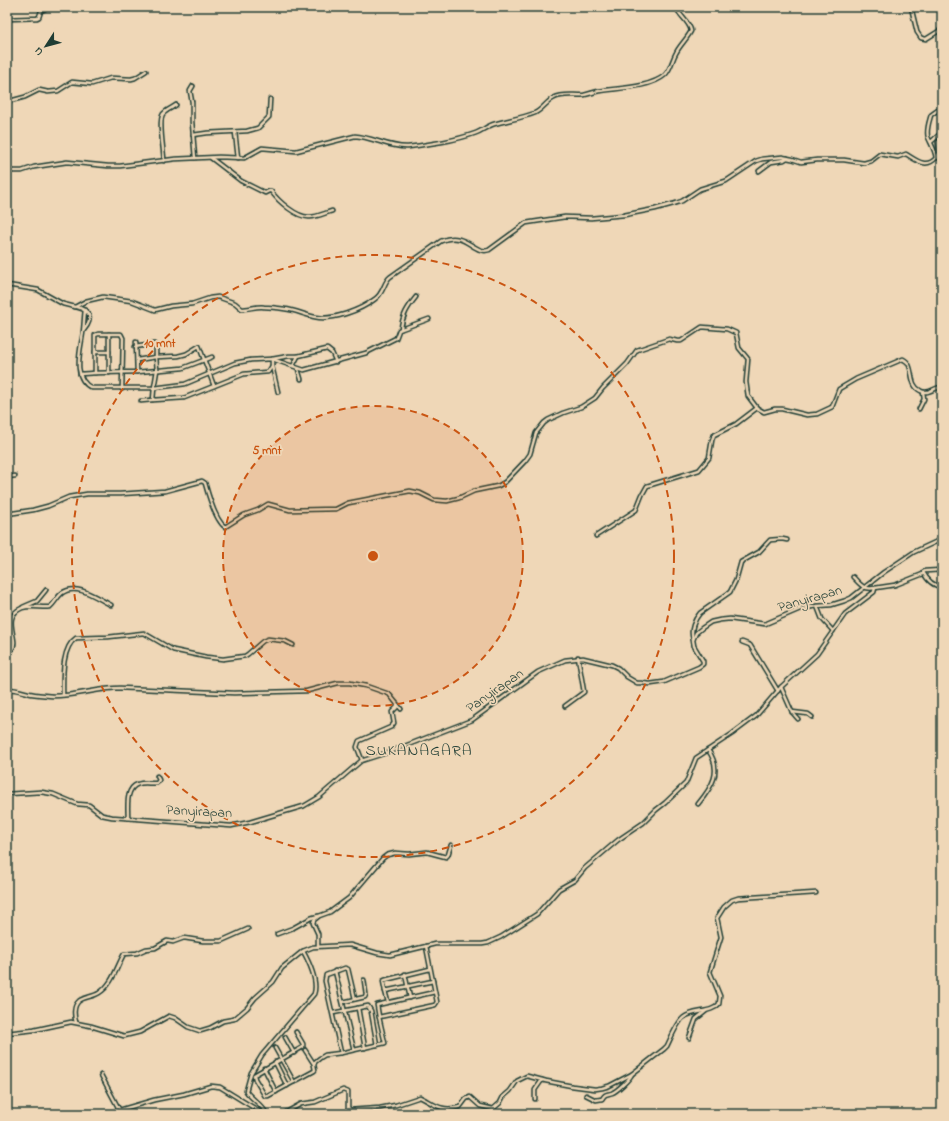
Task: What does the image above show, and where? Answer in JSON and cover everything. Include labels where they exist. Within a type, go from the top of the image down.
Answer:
[{"type":"street","points":[[7,18],[37,18],[39,17],[41,11],[49,7]]},
{"type":"street","points":[[7,171],[24,171],[34,166],[60,162],[120,166],[210,157],[238,158],[248,156],[262,148],[296,151],[355,136],[364,137],[387,145],[407,147],[440,143],[475,133],[493,124],[506,122],[535,113],[554,98],[567,95],[584,95],[598,91],[642,86],[664,75],[670,69],[676,52],[690,33],[691,28],[679,14],[676,7]]},
{"type":"street","points":[[911,7],[917,32],[921,38],[926,39],[942,29]]},
{"type":"street","points":[[7,105],[10,101],[26,97],[38,90],[48,92],[58,91],[72,82],[92,84],[106,78],[130,79],[135,78],[146,71]]},
{"type":"street","points":[[193,86],[190,90],[196,158]]},
{"type":"street","points":[[193,135],[247,131],[258,128],[269,118],[270,99]]},
{"type":"street","points":[[164,161],[160,131],[161,117],[164,112],[176,105]]},
{"type":"street","points":[[936,158],[927,133],[930,116],[942,107]]},
{"type":"street","points":[[235,132],[238,158]]},
{"type":"street","points":[[931,142],[942,132]]},
{"type":"street","points":[[75,307],[86,301],[103,297],[132,301],[155,310],[171,306],[192,304],[218,297],[235,303],[242,309],[263,306],[286,309],[316,317],[326,318],[342,315],[375,300],[381,295],[388,279],[444,240],[454,238],[460,239],[468,242],[481,251],[487,251],[526,223],[565,217],[591,218],[624,215],[655,209],[682,200],[700,189],[726,181],[758,160],[776,157],[801,162],[817,160],[844,160],[864,163],[871,161],[880,154],[898,157],[906,154],[917,162],[931,162],[939,153],[938,142],[942,139]]},
{"type":"street","points":[[210,157],[241,181],[265,193],[271,191],[278,199],[300,215],[309,218],[332,211]]},
{"type":"street","points":[[760,172],[772,162],[787,158]]},
{"type":"street","points":[[7,285],[38,290],[68,306],[85,310],[89,313],[89,318],[88,324],[84,330]]},
{"type":"street","points":[[401,329],[406,310],[416,297]]},
{"type":"street","points":[[85,310],[83,322],[84,330],[81,343],[80,374],[84,383],[92,388],[154,388],[185,384],[209,373],[243,361],[298,356],[329,349],[336,362]]},
{"type":"street","points":[[272,359],[297,369],[304,370],[336,362],[380,347],[396,338],[398,331],[401,329],[429,318]]},
{"type":"street","points":[[7,514],[48,506],[69,497],[87,494],[120,494],[165,491],[202,481],[205,483],[208,498],[213,505],[218,519],[225,527],[244,515],[258,510],[268,504],[290,510],[336,509],[348,503],[410,491],[420,493],[434,500],[452,501],[474,491],[495,487],[502,484],[530,454],[536,433],[544,423],[563,413],[581,407],[595,398],[627,364],[635,351],[669,339],[681,341],[702,327],[727,330],[736,333],[740,348],[748,359],[746,382],[748,396],[757,408],[764,412],[782,409],[807,415],[817,414],[832,406],[839,390],[856,380],[903,359],[909,365],[914,386],[923,392],[927,392],[936,387],[942,387]]},
{"type":"street","points":[[109,334],[109,373]]},
{"type":"street","points":[[95,373],[96,335],[119,334],[122,336],[122,388]]},
{"type":"street","points":[[136,342],[137,372]]},
{"type":"street","points":[[135,347],[154,344],[156,346],[157,370],[153,400]]},
{"type":"street","points":[[137,360],[178,356],[186,354],[199,346],[214,386]]},
{"type":"street","points":[[95,352],[109,352]]},
{"type":"street","points":[[292,366],[298,356]]},
{"type":"street","points":[[80,374],[122,373],[183,368],[205,361],[212,357]]},
{"type":"street","points":[[272,359],[272,366],[278,392]]},
{"type":"street","points":[[141,401],[184,398],[244,374],[268,372],[272,366]]},
{"type":"street","points":[[297,369],[301,379]]},
{"type":"street","points":[[919,409],[924,399],[923,392]]},
{"type":"street","points":[[596,536],[636,510],[644,489],[647,486],[694,472],[702,468],[709,458],[714,435],[736,424],[757,408]]},
{"type":"street","points":[[7,477],[15,476]]},
{"type":"street","name":"Panyirapan","points":[[7,794],[48,793],[77,804],[89,805],[102,815],[128,818],[231,826],[250,822],[304,806],[314,801],[362,760],[392,751],[472,720],[538,672],[565,660],[578,658],[612,665],[618,668],[626,677],[637,683],[659,683],[702,665],[703,662],[694,646],[693,640],[696,633],[708,624],[720,620],[730,619],[765,624],[794,611],[817,606],[831,605],[844,601],[914,552],[942,539]]},
{"type":"street","points":[[693,640],[691,632],[696,617],[700,612],[730,592],[736,580],[741,562],[759,552],[770,540],[787,540]]},
{"type":"street","points":[[853,577],[863,588],[867,589],[895,585],[924,574],[924,571],[942,570]]},
{"type":"street","points":[[924,574],[930,582],[942,587]]},
{"type":"street","points":[[7,1033],[34,1030],[66,1023],[76,1023],[124,1036],[140,1032],[166,1017],[172,1016],[188,1027],[200,1031],[223,1021],[234,1020],[240,1016],[255,998],[273,982],[282,968],[310,947],[350,945],[377,953],[390,954],[443,944],[470,945],[488,943],[501,937],[533,917],[559,889],[575,880],[586,868],[618,840],[648,819],[686,783],[696,758],[756,716],[780,687],[813,659],[845,614],[874,592],[875,588]]},
{"type":"street","points":[[8,620],[12,614],[21,608],[37,601],[46,590]]},
{"type":"street","points":[[21,608],[50,607],[63,592],[72,590],[88,592],[111,605]]},
{"type":"street","points":[[817,606],[822,619],[833,631]]},
{"type":"street","points":[[7,652],[14,646],[8,631]]},
{"type":"street","points":[[63,695],[63,671],[67,647],[76,638],[108,637],[144,633],[173,650],[223,659],[248,654],[268,638],[285,641],[294,645]]},
{"type":"street","points":[[742,642],[750,645],[778,691]]},
{"type":"street","points":[[565,706],[584,692],[578,658]]},
{"type":"street","points":[[7,689],[22,690],[30,694],[63,695],[83,694],[112,688],[214,693],[307,691],[334,684],[346,683],[366,686],[389,694],[401,709]]},
{"type":"street","points":[[780,687],[792,712],[798,719]]},
{"type":"street","points":[[362,760],[357,747],[359,741],[392,727],[394,723],[392,712],[396,708],[397,704]]},
{"type":"street","points":[[792,712],[808,714],[812,717]]},
{"type":"street","points":[[698,804],[708,791],[716,776],[715,765],[708,750]]},
{"type":"street","points":[[128,818],[129,795],[132,789],[139,783],[157,783],[159,780],[157,776]]},
{"type":"street","points":[[277,934],[294,928],[310,918],[327,914],[349,898],[387,855],[395,853],[409,854],[427,852],[446,857],[451,845]]},
{"type":"street","points":[[283,1114],[301,1104],[315,1102],[343,1090],[348,1092],[348,1108],[351,1110],[380,1108],[396,1105],[420,1097],[431,1105],[450,1109],[460,1107],[467,1098],[470,1097],[480,1106],[492,1109],[500,1103],[503,1097],[520,1079],[530,1076],[542,1080],[598,1089],[609,1086],[632,1074],[653,1059],[667,1046],[680,1022],[685,1016],[717,1007],[720,1001],[720,996],[710,972],[721,937],[718,918],[724,907],[732,900],[738,898],[816,893]]},
{"type":"street","points":[[318,946],[318,934],[313,922],[319,916]]},
{"type":"street","points":[[76,1023],[75,1011],[78,1002],[82,999],[96,995],[106,988],[115,976],[124,954],[154,948],[167,942],[173,942],[184,938],[203,941],[221,941],[248,929]]},
{"type":"street","points":[[379,1017],[435,1004],[437,1002],[426,946]]},
{"type":"street","points":[[267,1114],[260,1104],[246,1091],[251,1073],[262,1055],[314,994],[315,988],[312,971],[303,951]]},
{"type":"street","points":[[342,1053],[325,977],[327,974],[345,968],[348,969],[355,999]]},
{"type":"street","points":[[388,1002],[384,980],[430,969]]},
{"type":"street","points":[[335,971],[354,1050]]},
{"type":"street","points":[[405,974],[410,998]]},
{"type":"street","points":[[343,1002],[366,996],[364,980]]},
{"type":"street","points":[[385,991],[433,981]]},
{"type":"street","points":[[314,1065],[317,1060],[323,1056],[365,1048],[385,1042],[377,1005],[435,992]]},
{"type":"street","points":[[333,1013],[366,1006],[370,1009],[377,1045]]},
{"type":"street","points":[[358,1008],[365,1048]]},
{"type":"street","points":[[689,1038],[696,1019],[708,1010]]},
{"type":"street","points":[[296,1032],[303,1047],[264,1068],[254,1076],[265,1096],[267,1097],[315,1071],[314,1065],[305,1050]]},
{"type":"street","points":[[285,1037],[294,1052]]},
{"type":"street","points":[[275,1048],[294,1082]]},
{"type":"street","points":[[275,1062],[288,1086]]},
{"type":"street","points":[[264,1068],[276,1092]]},
{"type":"street","points":[[586,1095],[596,1100],[602,1099],[604,1096],[612,1093],[628,1080],[632,1074]]},
{"type":"street","points":[[101,1075],[120,1110]]},
{"type":"street","points":[[535,1099],[535,1090],[542,1080]]},
{"type":"street","points":[[106,1114],[154,1100],[216,1085],[264,1114]]},
{"type":"street","points":[[7,1110],[10,1114]]},
{"type":"district","name":"SUKANAGARA","points":[[419,751]]}]
